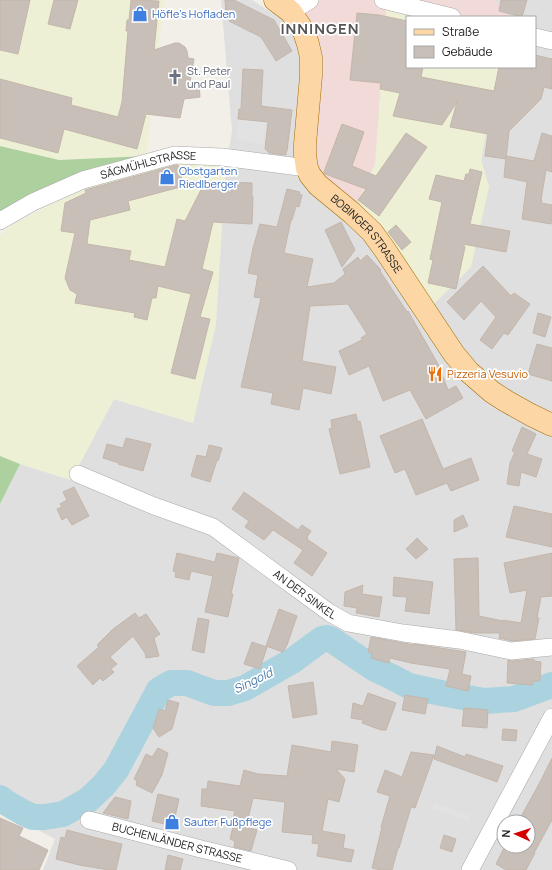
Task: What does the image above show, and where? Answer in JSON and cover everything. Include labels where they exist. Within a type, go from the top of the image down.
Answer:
[{"type":"main road","name":"BOBINGER STRASSE","points":[[283,6],[304,32],[311,57],[305,155],[307,168],[315,182],[372,232],[454,354],[469,372],[492,392],[506,401],[552,425]]},
{"type":"street","points":[[283,6],[310,0]]},
{"type":"street","points":[[383,0],[448,16]]},
{"type":"street","points":[[536,37],[552,42]]},
{"type":"street","name":"SÄGMÜHLSTRASSE","points":[[0,221],[33,202],[83,180],[176,155],[222,157],[307,168]]},
{"type":"street","name":"AN DER SINKEL","points":[[78,474],[154,506],[213,527],[330,613],[348,623],[403,633],[459,640],[511,651],[552,647]]},
{"type":"street","points":[[470,870],[552,717]]},
{"type":"street","name":"BUCHENLÄNDER STRASSE","points":[[89,820],[288,870]]},
{"type":"shaded area","points":[[221,0],[252,0],[286,22],[302,51],[489,187],[481,160],[498,68],[536,68],[536,16],[510,16],[494,0],[552,0],[552,870],[43,870],[55,839],[0,810],[0,504],[20,464],[71,480],[114,399],[193,423],[223,201],[226,168],[232,131]]},
{"type":"shaded area","points":[[310,0],[494,0],[510,16],[448,16],[387,1],[375,164],[352,213],[315,182],[304,32],[304,5]]},
{"type":"shaded area","points":[[238,119],[266,122],[263,145],[237,139]]},
{"type":"shaded area","points":[[435,803],[470,816],[468,821],[432,809]]},
{"type":"green space","points":[[0,0],[164,0],[146,156],[59,160],[0,146]]},
{"type":"green space","points":[[387,1],[448,16],[406,16],[406,68],[498,68],[481,160],[489,187],[471,267],[426,312],[352,213],[375,164]]},
{"type":"green space","points":[[0,146],[59,160],[146,156],[57,182],[0,216]]},
{"type":"green space","points":[[175,160],[226,162],[216,325],[193,423],[114,399],[71,480],[0,456],[0,235],[15,223],[84,187]]},
{"type":"green space","points":[[0,456],[20,464],[0,504]]},
{"type":"building","points":[[0,0],[30,0],[18,54],[0,50]]},
{"type":"building","points":[[54,0],[78,0],[70,29],[48,24]]},
{"type":"building","points":[[131,0],[159,1],[154,50],[175,43],[179,43],[185,47],[188,58],[194,59],[190,82],[199,82],[200,97],[184,99],[180,118],[146,114],[137,149],[64,129],[58,153],[0,138],[0,79],[72,98],[71,105],[118,117],[122,102],[128,31],[126,31],[127,20],[129,20]]},
{"type":"building","points":[[225,0],[234,0],[274,20],[292,51],[276,61],[261,37],[229,21],[232,16],[226,14]]},
{"type":"building","points":[[501,0],[527,0],[522,16],[499,11]]},
{"type":"building","points":[[357,13],[379,15],[406,21],[406,68],[423,68],[421,77],[494,91],[499,68],[536,68],[536,55],[552,59],[552,89],[544,87],[541,99],[509,131],[506,159],[485,156],[488,134],[450,127],[457,102],[442,125],[393,116],[400,93],[380,89],[381,83],[350,80]]},
{"type":"building","points":[[243,69],[263,70],[261,106],[292,110],[286,155],[269,153],[265,149],[268,122],[238,119],[239,109],[241,109]]},
{"type":"building","points":[[342,124],[364,132],[352,166],[376,176],[406,133],[427,147],[379,216],[358,200],[366,189],[325,174],[324,172]]},
{"type":"building","points":[[542,133],[552,136],[552,172],[546,170],[541,200],[541,203],[552,205],[551,224],[522,219],[527,182],[504,177],[506,156],[534,161]]},
{"type":"building","points":[[178,165],[184,186],[128,201],[130,210],[90,220],[87,244],[131,251],[129,260],[165,267],[177,219],[185,221],[206,180],[231,193],[231,182],[252,183],[252,224],[213,222],[202,269],[213,272],[200,317],[210,319],[195,379],[171,373],[191,294],[158,286],[156,298],[152,298],[147,320],[134,317],[135,313],[75,303],[77,294],[70,290],[65,278],[75,233],[61,231],[65,203],[86,193],[85,190]]},
{"type":"building","points":[[470,169],[482,172],[470,224],[510,231],[506,252],[463,244],[465,247],[456,289],[428,283],[433,260],[430,259],[442,202],[429,199],[436,175],[464,181],[466,174],[469,174]]},
{"type":"building","points":[[287,189],[300,192],[299,194],[302,195],[299,207],[296,206],[291,220],[284,253],[313,259],[307,287],[334,283],[345,274],[343,269],[358,257],[360,261],[367,255],[381,270],[380,271],[407,312],[408,311],[438,364],[448,390],[456,386],[463,398],[426,419],[410,390],[383,401],[369,366],[349,375],[339,351],[362,340],[361,338],[367,334],[348,304],[310,306],[302,361],[336,367],[331,394],[303,388],[299,410],[271,404],[273,393],[241,387],[261,298],[254,297],[258,275],[248,273],[253,248],[260,224],[277,227]]},
{"type":"building","points":[[341,222],[355,250],[342,267],[325,230]]},
{"type":"building","points":[[396,225],[411,242],[402,250],[388,232]]},
{"type":"building","points":[[483,266],[511,296],[514,293],[530,304],[508,335],[504,333],[492,349],[480,340],[496,317],[481,301],[464,320],[447,302]]},
{"type":"building","points":[[538,313],[551,317],[545,337],[533,333]]},
{"type":"building","points":[[537,344],[552,348],[552,381],[528,374]]},
{"type":"building","points":[[356,414],[358,422],[360,421],[370,467],[340,474],[329,429],[332,428],[331,420]]},
{"type":"building","points":[[422,419],[443,469],[471,458],[479,480],[451,491],[447,483],[416,495],[405,469],[395,473],[380,436]]},
{"type":"building","points":[[522,427],[536,434],[527,454],[542,459],[536,477],[521,472],[519,486],[507,484],[510,463],[515,452],[512,451]]},
{"type":"building","points":[[126,438],[151,444],[143,471],[103,458],[107,444],[123,448]]},
{"type":"building","points":[[209,445],[222,448],[210,482],[191,476],[197,455],[206,457]]},
{"type":"building","points":[[74,487],[89,516],[72,525],[67,517],[62,520],[57,509],[62,507],[60,504],[67,500],[63,492]]},
{"type":"building","points":[[244,492],[298,530],[302,525],[311,531],[307,539],[327,553],[312,576],[294,563],[303,550],[273,530],[264,540],[245,527],[249,521],[232,509]]},
{"type":"building","points":[[514,506],[552,514],[552,547],[506,537]]},
{"type":"building","points":[[463,515],[468,526],[454,532],[454,520]]},
{"type":"building","points":[[417,538],[428,549],[416,559],[406,549]]},
{"type":"building","points":[[177,553],[215,562],[217,553],[239,558],[231,594],[233,594],[228,617],[205,612],[213,576],[191,571],[189,580],[175,577],[176,572],[173,571]]},
{"type":"building","points":[[552,553],[552,596],[541,597],[535,639],[512,641],[499,638],[500,633],[475,633],[456,630],[454,559],[478,558],[479,616],[521,623],[527,590],[510,593],[504,563]]},
{"type":"building","points":[[394,577],[433,582],[429,614],[405,611],[407,597],[393,596]]},
{"type":"building","points":[[363,585],[362,594],[382,597],[379,617],[356,613],[357,608],[344,606],[345,592]]},
{"type":"building","points":[[279,609],[297,616],[283,652],[266,646]]},
{"type":"building","points":[[135,613],[139,618],[146,614],[160,634],[154,638],[159,656],[146,658],[145,653],[133,636],[110,657],[117,664],[111,669],[114,672],[103,681],[100,678],[93,685],[77,666],[99,647],[97,645],[113,629]]},
{"type":"building","points":[[198,618],[209,620],[204,653],[192,650]]},
{"type":"building","points":[[371,637],[466,652],[462,674],[471,676],[468,691],[446,686],[450,669],[390,658],[389,663],[371,658],[372,653],[368,652]]},
{"type":"building","points":[[252,642],[267,647],[260,669],[244,664]]},
{"type":"building","points":[[534,659],[534,661],[541,662],[540,681],[533,681],[532,685],[507,683],[508,660]]},
{"type":"building","points":[[313,682],[317,714],[293,718],[288,686]]},
{"type":"building","points":[[368,693],[396,703],[386,730],[381,730],[362,723],[363,720],[351,718],[353,703],[363,706]]},
{"type":"building","points":[[405,695],[428,699],[425,714],[402,710]]},
{"type":"building","points":[[168,700],[179,703],[172,729],[159,737],[153,728],[159,709],[165,711]]},
{"type":"building","points":[[464,708],[488,710],[487,728],[462,726]]},
{"type":"building","points":[[503,729],[517,730],[516,741],[502,740]]},
{"type":"building","points":[[332,741],[358,745],[354,772],[336,769],[345,779],[339,802],[328,799],[322,831],[345,835],[343,848],[354,850],[351,862],[317,856],[319,844],[312,843],[313,835],[282,832],[285,802],[253,798],[246,827],[257,830],[251,851],[234,847],[235,841],[230,839],[235,811],[201,806],[202,789],[207,789],[208,781],[240,786],[244,770],[258,774],[287,776],[292,745],[331,752]]},
{"type":"building","points":[[437,746],[465,757],[466,754],[503,766],[497,782],[434,759]]},
{"type":"building","points":[[158,748],[168,753],[162,775],[152,793],[136,785],[137,781],[134,779],[146,754],[152,757]]},
{"type":"building","points":[[411,752],[434,755],[415,808],[411,807],[392,870],[372,868],[381,827],[390,796],[377,792],[385,770],[402,777]]},
{"type":"building","points":[[552,758],[552,820],[536,849],[536,814],[522,814]]},
{"type":"building","points":[[158,794],[179,799],[173,826],[152,821]]},
{"type":"building","points":[[115,797],[131,801],[128,819],[103,813]]},
{"type":"building","points":[[0,818],[23,828],[19,836],[48,850],[39,870],[0,870]]},
{"type":"building","points":[[67,830],[122,844],[116,870],[79,865],[56,859],[61,837],[65,838]]},
{"type":"building","points":[[444,835],[456,839],[452,852],[440,848]]},
{"type":"building","points":[[501,854],[534,854],[526,870],[506,870],[496,864]]},
{"type":"building","points":[[168,855],[183,859],[180,870],[165,870]]},
{"type":"waterway","name":"Singold","points":[[0,798],[33,817],[63,814],[88,800],[103,786],[116,770],[159,690],[171,683],[187,683],[214,693],[228,693],[245,688],[292,661],[322,639],[327,638],[332,640],[375,669],[409,686],[441,693],[484,701],[514,699],[552,685]]},
{"type":"place","name":"Höfle's Hofladen","points":[[140,14]]},
{"type":"place","name":"St. Peter und Paul","points":[[175,77]]},
{"type":"place","name":"Obstgarten Riedlberger","points":[[167,177]]},
{"type":"place","name":"Pizzeria Vesuvio","points":[[435,374]]},
{"type":"place","name":"Sauter Fußpflege","points":[[172,822]]},
{"type":"district","name":"INNINGEN","points":[[320,29]]}]
